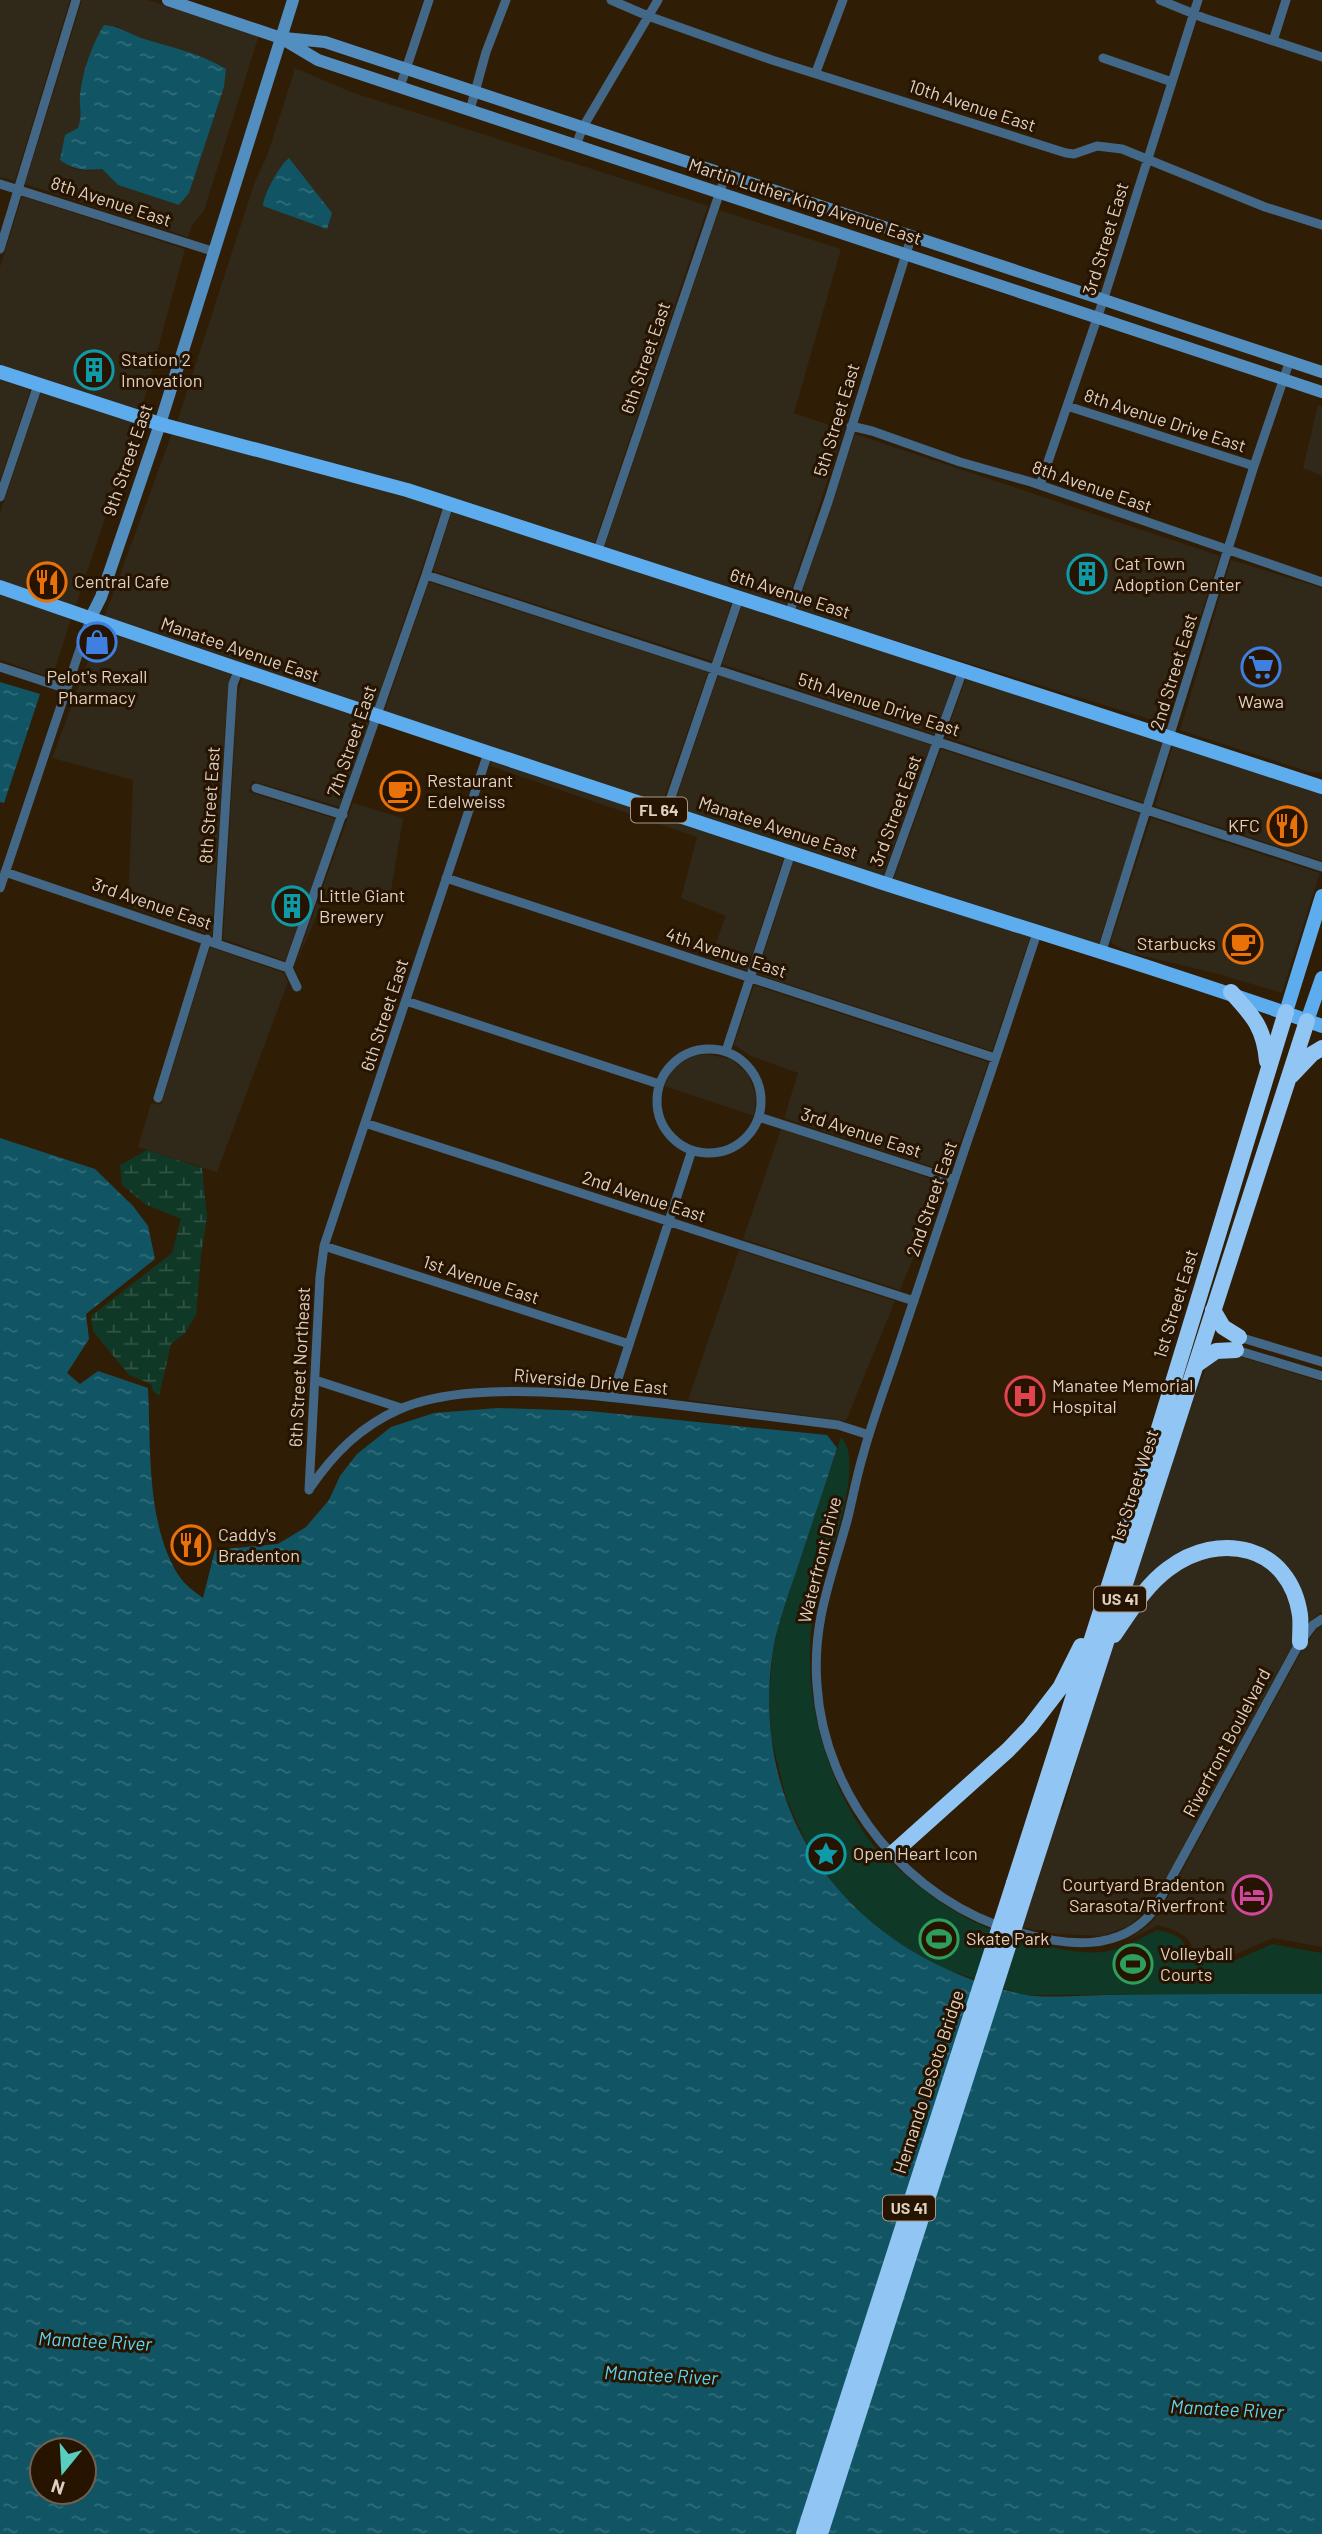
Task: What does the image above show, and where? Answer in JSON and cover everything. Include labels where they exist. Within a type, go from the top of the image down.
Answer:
[{"type":"highway","points":[[1231,992],[1262,1030],[1268,1067]]},
{"type":"highway","name":"1st Street East","points":[[1020,1885],[1104,1600],[1286,1012]]},
{"type":"highway","name":"1st Street West","points":[[1020,1885],[1102,1652],[1289,1077],[1315,1023]]},
{"type":"highway","points":[[1289,1077],[1322,1048]]},
{"type":"highway","points":[[1194,1367],[1213,1352],[1238,1343],[1223,1327],[1213,1310]]},
{"type":"highway","points":[[1102,1652],[1156,1579],[1191,1555],[1219,1547],[1251,1550],[1269,1561],[1285,1576],[1300,1615],[1300,1642]]},
{"type":"highway","points":[[892,1854],[1007,1750],[1041,1714],[1060,1688],[1104,1600]]},
{"type":"highway","name":"Hernando DeSoto Bridge","points":[[804,2534],[1020,1885]]},
{"type":"highway","name":"Hernando DeSoto Bridge","points":[[820,2534],[1020,1885]]},
{"type":"main road","name":"6th Avenue East","points":[[0,372],[160,424],[366,478],[449,504],[1322,788]]},
{"type":"main road","name":"Manatee Avenue East","points":[[0,587],[90,620],[488,753],[1101,954],[1231,992],[1315,1023]]},
{"type":"main road","name":"1st Street East","points":[[1286,1012],[1322,896]]},
{"type":"main road","name":"1st Street West","points":[[1315,1023],[1322,978]]},
{"type":"street","points":[[0,249],[76,0]]},
{"type":"street","name":"Martin Luther King Avenue East","points":[[168,0],[281,38],[318,60],[1322,392]]},
{"type":"street","name":"9th Street East","points":[[0,888],[90,620],[101,597],[160,424],[212,251],[293,0]]},
{"type":"street","points":[[400,87],[429,0]]},
{"type":"street","points":[[470,110],[485,52],[506,0]]},
{"type":"street","name":"10th Avenue East","points":[[611,0],[772,60],[1066,153],[1074,154],[1104,146],[1122,149],[1265,207],[1322,225]]},
{"type":"street","points":[[576,145],[583,127],[658,0]]},
{"type":"street","points":[[816,72],[843,0]]},
{"type":"street","points":[[1160,0],[1322,57]]},
{"type":"street","name":"3rd Street East","points":[[1040,485],[1098,317],[1198,0]]},
{"type":"street","points":[[1273,41],[1286,0]]},
{"type":"street","name":"Martin Luther King Avenue East","points":[[281,38],[325,42],[1322,372]]},
{"type":"street","points":[[1103,58],[1172,82]]},
{"type":"street","name":"6th Street East","points":[[597,552],[726,174]]},
{"type":"street","name":"8th Avenue East","points":[[0,184],[212,251]]},
{"type":"street","name":"5th Street East","points":[[789,614],[912,235]]},
{"type":"street","name":"2nd Street East","points":[[1101,954],[1254,466],[1290,360]]},
{"type":"street","points":[[0,497],[38,384]]},
{"type":"street","name":"8th Avenue Drive East","points":[[1067,406],[1254,466]]},
{"type":"street","name":"8th Avenue East","points":[[851,426],[1040,485],[1322,582]]},
{"type":"street","name":"7th Street East","points":[[288,968],[449,504]]},
{"type":"street","name":"5th Avenue Drive East","points":[[426,575],[1322,867]]},
{"type":"street","points":[[666,812],[739,598]]},
{"type":"street","points":[[0,667],[67,689]]},
{"type":"street","name":"8th Street East","points":[[217,943],[233,691],[239,669]]},
{"type":"street","name":"3rd Street East","points":[[886,884],[963,670]]},
{"type":"street","name":"6th Street East","points":[[324,1246],[488,753]]},
{"type":"street","points":[[256,788],[343,814]]},
{"type":"street","points":[[726,1051],[791,853]]},
{"type":"street","name":"3rd Avenue East","points":[[5,872],[288,968]]},
{"type":"street","name":"4th Avenue East","points":[[446,878],[995,1058]]},
{"type":"street","name":"2nd Street East","points":[[869,1435],[1037,933]]},
{"type":"street","points":[[158,1098],[207,939]]},
{"type":"street","points":[[288,968],[297,988]]},
{"type":"street","points":[[406,1001],[659,1084]]},
{"type":"street","points":[[704,1049],[726,1051],[745,1063],[755,1078],[761,1098],[759,1117],[750,1132],[733,1147],[715,1153],[692,1150],[671,1137],[662,1124],[657,1103],[659,1084],[670,1066],[686,1054],[704,1049]]},
{"type":"street","name":"3rd Avenue East","points":[[759,1117],[954,1180]]},
{"type":"street","name":"2nd Avenue East","points":[[365,1123],[914,1301]]},
{"type":"street","points":[[612,1397],[692,1150]]},
{"type":"street","name":"1st Avenue East","points":[[324,1246],[629,1344]]},
{"type":"street","name":"6th Street Northeast","points":[[309,1490],[324,1246]]},
{"type":"street","points":[[1238,1343],[1322,1362]]},
{"type":"street","points":[[1238,1343],[1322,1376]]},
{"type":"street","points":[[315,1380],[401,1408]]},
{"type":"street","name":"Riverside Drive East","points":[[309,1490],[345,1443],[376,1422],[401,1408],[451,1395],[506,1391],[568,1392],[838,1425],[869,1435]]},
{"type":"street","name":"Waterfront Drive","points":[[869,1435],[820,1613],[816,1649],[817,1684],[824,1734],[840,1779],[866,1824],[892,1854],[925,1884],[972,1914],[1002,1927],[1047,1939],[1095,1943],[1123,1936],[1147,1920],[1167,1888]]},
{"type":"street","name":"Riverfront Boulelvard","points":[[1167,1888],[1300,1642],[1312,1625],[1322,1619]]},
{"type":"shaded area","points":[[0,0],[70,0],[15,181],[0,177]]},
{"type":"shaded area","points":[[82,0],[148,0],[259,35],[204,211],[192,225],[188,237],[25,184]],"holes":[[[116,26],[224,87],[189,193],[179,205],[118,185],[102,169],[87,171],[71,168],[65,135],[78,129],[83,114],[80,99]]]},
{"type":"shaded area","points":[[293,67],[351,92],[708,206],[594,545],[368,472],[177,422],[255,181],[267,156],[294,72]]},
{"type":"shaded area","points":[[22,196],[185,249],[141,411],[0,365],[0,267]]},
{"type":"shaded area","points":[[719,210],[841,249],[794,413],[844,430],[786,607],[604,548]]},
{"type":"shaded area","points":[[0,378],[31,389],[0,480]]},
{"type":"shaded area","points":[[41,392],[137,423],[75,608],[0,581],[0,513]]},
{"type":"shaded area","points":[[1318,405],[1322,407],[1322,476],[1303,468]]},
{"type":"shaded area","points":[[172,433],[365,483],[442,508],[374,709],[104,618]]},
{"type":"shaded area","points":[[855,434],[1220,556],[1165,724],[796,610]]},
{"type":"shaded area","points":[[452,511],[732,602],[712,661],[433,571]]},
{"type":"shaded area","points":[[1231,560],[1322,588],[1322,773],[1309,772],[1180,730]]},
{"type":"shaded area","points":[[429,582],[708,672],[662,805],[384,712]]},
{"type":"shaded area","points":[[0,594],[71,619],[52,678],[0,660]]},
{"type":"shaded area","points":[[742,606],[956,674],[935,734],[722,664]]},
{"type":"shaded area","points":[[100,629],[231,673],[227,698],[212,935],[128,906],[133,780],[52,758]]},
{"type":"shaded area","points":[[718,675],[931,745],[883,876],[673,808]]},
{"type":"shaded area","points":[[242,677],[370,720],[340,807],[252,781],[249,792],[336,819],[285,961],[223,939],[237,698]]},
{"type":"shaded area","points":[[966,678],[1163,741],[1145,803],[945,737]]},
{"type":"shaded area","points":[[1173,745],[1322,794],[1322,861],[1155,806]]},
{"type":"shaded area","points":[[941,749],[1141,814],[1098,946],[893,880]]},
{"type":"shaded area","points":[[491,761],[784,857],[747,970],[710,958],[726,916],[681,898],[697,837],[490,766]]},
{"type":"shaded area","points":[[353,803],[403,818],[389,902],[329,887],[294,968]]},
{"type":"shaded area","points":[[1151,818],[1320,873],[1282,993],[1131,953],[1113,944],[1111,940]]},
{"type":"shaded area","points":[[794,860],[1030,937],[992,1051],[757,974]]},
{"type":"shaded area","points":[[210,947],[284,973],[288,982],[217,1172],[138,1147],[151,1103],[161,1105]]},
{"type":"shaded area","points":[[754,985],[988,1062],[948,1172],[784,1118],[798,1073],[751,1056],[734,1045]]},
{"type":"shaded area","points":[[706,1054],[731,1059],[748,1074],[756,1094],[754,1116],[664,1086],[671,1071],[682,1062],[693,1056]]},
{"type":"shaded area","points":[[781,1129],[944,1183],[900,1290],[743,1239]]},
{"type":"shaded area","points":[[739,1250],[895,1301],[846,1421],[688,1400]]},
{"type":"shaded area","points":[[1235,1355],[1322,1382],[1322,1612],[1305,1625],[1272,1556],[1254,1545],[1218,1541],[1201,1544],[1119,1617],[1165,1473],[1208,1362],[1214,1358]]},
{"type":"shaded area","points":[[1234,1553],[1265,1566],[1280,1580],[1295,1616],[1295,1641],[1150,1907],[1129,1926],[1103,1936],[1056,1934],[1020,1927],[1060,1810],[1063,1809],[1108,1653],[1160,1583],[1193,1560]]},
{"type":"shaded area","points":[[1322,1626],[1322,1947],[1273,1938],[1236,1954],[1192,1954],[1187,1938],[1158,1925],[1128,1940],[1150,1924],[1159,1913],[1303,1648]]},
{"type":"green space","points":[[147,1150],[202,1168],[207,1217],[196,1315],[185,1333],[171,1344],[159,1396],[153,1391],[151,1384],[129,1375],[93,1331],[91,1316],[172,1253],[181,1219],[145,1204],[122,1185],[120,1165]]},
{"type":"green space","points":[[841,1437],[848,1451],[847,1493],[813,1612],[810,1668],[815,1713],[828,1759],[846,1802],[872,1844],[934,1898],[972,1921],[996,1931],[1048,1946],[1084,1952],[1118,1949],[1157,1930],[1180,1938],[1188,1959],[1236,1960],[1272,1944],[1322,1953],[1322,1994],[1023,1995],[933,1965],[898,1944],[870,1922],[838,1890],[808,1847],[786,1798],[771,1737],[769,1696],[773,1651],[780,1619]]},
{"type":"water","points":[[104,25],[195,55],[226,69],[224,87],[189,193],[179,205],[118,185],[102,169],[80,169],[60,160],[65,135],[78,128],[83,77]]},
{"type":"water","points":[[289,158],[332,213],[327,229],[263,206],[273,181]]},
{"type":"water","points":[[0,682],[40,694],[4,803],[0,802]]},
{"type":"water","name":"Manatee River","points":[[0,1138],[95,1169],[133,1206],[148,1226],[155,1259],[86,1314],[89,1339],[67,1373],[80,1384],[98,1371],[148,1388],[152,1485],[161,1533],[168,1556],[179,1576],[203,1598],[215,1550],[278,1544],[306,1527],[329,1500],[340,1476],[357,1454],[391,1427],[434,1413],[498,1408],[589,1411],[827,1435],[837,1448],[778,1629],[773,1650],[769,1713],[777,1771],[796,1825],[825,1873],[863,1914],[909,1949],[962,1976],[1021,1994],[1052,1997],[1322,1994],[1322,2534],[0,2534]]},
{"type":"place","name":"Station 2 Innovation","points":[[94,370]]},
{"type":"place","name":"Cat Town Adoption Center","points":[[1087,574]]},
{"type":"place","name":"Central Cafe","points":[[47,582]]},
{"type":"place","name":"Pelot's Rexall Pharmacy","points":[[97,642]]},
{"type":"place","name":"Wawa","points":[[1261,667]]},
{"type":"place","name":"Restaurant Edelweiss","points":[[400,791]]},
{"type":"place","name":"KFC","points":[[1287,826]]},
{"type":"place","name":"Little Giant Brewery","points":[[292,906]]},
{"type":"place","name":"Starbucks","points":[[1243,944]]},
{"type":"place","name":"Manatee Memorial Hospital","points":[[1025,1396]]},
{"type":"place","name":"Caddy's Bradenton","points":[[191,1545]]},
{"type":"place","name":"Open Heart Icon","points":[[826,1854]]},
{"type":"place","name":"Courtyard Bradenton Sarasota/Riverfront","points":[[1252,1895]]},
{"type":"place","name":"Skate Park","points":[[939,1939]]},
{"type":"place","name":"Volleyball Courts","points":[[1133,1964]]}]
